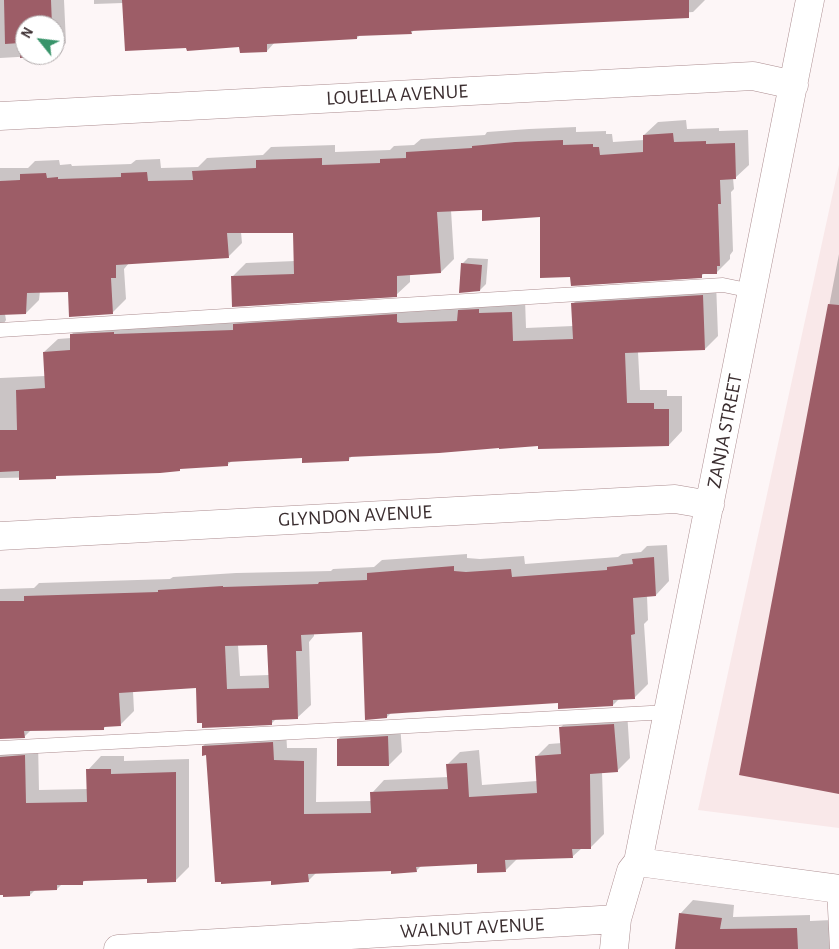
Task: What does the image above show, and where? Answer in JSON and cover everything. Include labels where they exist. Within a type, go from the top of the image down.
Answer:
[{"type":"street","name":"ZANJA STREET","points":[[614,949],[617,919],[631,871],[638,862],[669,712],[810,0]]},
{"type":"street","name":"LOUELLA AVENUE","points":[[0,116],[753,76],[794,85]]},
{"type":"street","name":"GLYNDON AVENUE","points":[[0,536],[675,498],[710,505]]},
{"type":"street","name":"ZANJA STREET","points":[[632,949],[644,874],[638,862]]},
{"type":"street","points":[[638,862],[837,888]]},
{"type":"street","name":"WALNUT AVENUE","points":[[118,949],[617,919]]},
{"type":"lane","points":[[0,330],[723,285],[752,291]]},
{"type":"lane","points":[[0,748],[669,712]]},
{"type":"lane","points":[[837,888],[838,949]]},
{"type":"shaded area","points":[[839,165],[839,828],[698,810]]},
{"type":"building","points":[[4,0],[51,0],[52,15],[15,15],[15,43],[5,44]]},
{"type":"building","points":[[122,0],[689,0],[689,18],[411,31],[412,34],[357,36],[357,39],[267,44],[267,52],[240,53],[239,47],[187,51],[186,48],[125,51]]},
{"type":"building","points":[[673,133],[674,142],[706,141],[706,144],[735,143],[736,179],[720,180],[721,204],[718,204],[720,266],[717,266],[717,274],[702,274],[702,278],[571,286],[570,277],[540,278],[540,217],[482,221],[482,210],[437,212],[441,273],[397,276],[397,297],[232,307],[231,276],[294,274],[293,233],[227,233],[229,258],[116,265],[116,278],[111,278],[113,314],[69,317],[68,292],[27,293],[26,314],[0,315],[0,181],[20,180],[20,174],[46,173],[47,178],[58,177],[58,179],[121,177],[121,173],[147,172],[148,181],[193,180],[192,171],[256,168],[256,160],[322,158],[322,165],[380,163],[380,159],[406,158],[406,152],[472,148],[472,146],[515,142],[563,140],[563,145],[593,144],[593,147],[599,147],[600,155],[643,152],[643,135]]},
{"type":"building","points":[[461,263],[482,265],[480,291],[459,293]]},
{"type":"building","points":[[703,295],[705,350],[625,353],[627,403],[654,403],[654,409],[669,409],[669,446],[538,449],[538,446],[349,457],[349,461],[302,463],[302,458],[228,462],[228,466],[180,469],[180,471],[160,473],[56,476],[56,479],[19,480],[19,471],[0,472],[0,430],[17,430],[16,390],[45,388],[43,352],[70,350],[70,334],[233,330],[233,324],[397,314],[397,322],[400,323],[457,321],[458,310],[479,309],[479,313],[512,312],[513,341],[573,339],[571,303]]},
{"type":"building","points":[[828,304],[839,305],[839,794],[739,775]]},
{"type":"building","points":[[654,557],[656,596],[633,598],[635,634],[631,635],[635,699],[613,700],[613,706],[558,709],[558,703],[387,714],[387,718],[365,720],[362,632],[301,635],[302,651],[296,651],[298,719],[272,720],[272,725],[202,728],[202,723],[197,723],[196,688],[119,693],[121,726],[104,727],[104,730],[24,731],[25,738],[0,739],[0,601],[24,601],[24,596],[158,592],[158,590],[223,586],[318,584],[319,582],[367,580],[367,573],[454,566],[454,571],[466,572],[511,569],[512,577],[607,570],[607,567],[633,564],[632,559]],"holes":[[[267,645],[269,688],[227,689],[225,646]]]},
{"type":"building","points":[[614,724],[618,772],[590,774],[591,849],[572,849],[573,858],[505,860],[506,872],[477,873],[477,864],[416,867],[417,872],[391,874],[391,871],[308,874],[309,882],[271,885],[271,881],[221,884],[221,882],[215,882],[206,755],[202,756],[202,746],[273,742],[274,760],[304,761],[304,814],[371,813],[370,792],[448,789],[446,764],[467,763],[469,797],[537,793],[535,756],[561,754],[559,727]]},
{"type":"building","points":[[388,736],[389,766],[337,766],[337,739]]},
{"type":"building","points":[[25,755],[26,803],[87,802],[86,769],[111,769],[111,774],[176,772],[176,882],[147,883],[147,879],[83,881],[83,885],[57,885],[57,890],[30,891],[30,896],[3,897],[3,895],[0,895],[0,757]]},
{"type":"building","points":[[679,913],[722,918],[720,929],[797,928],[798,949],[675,949]]}]
